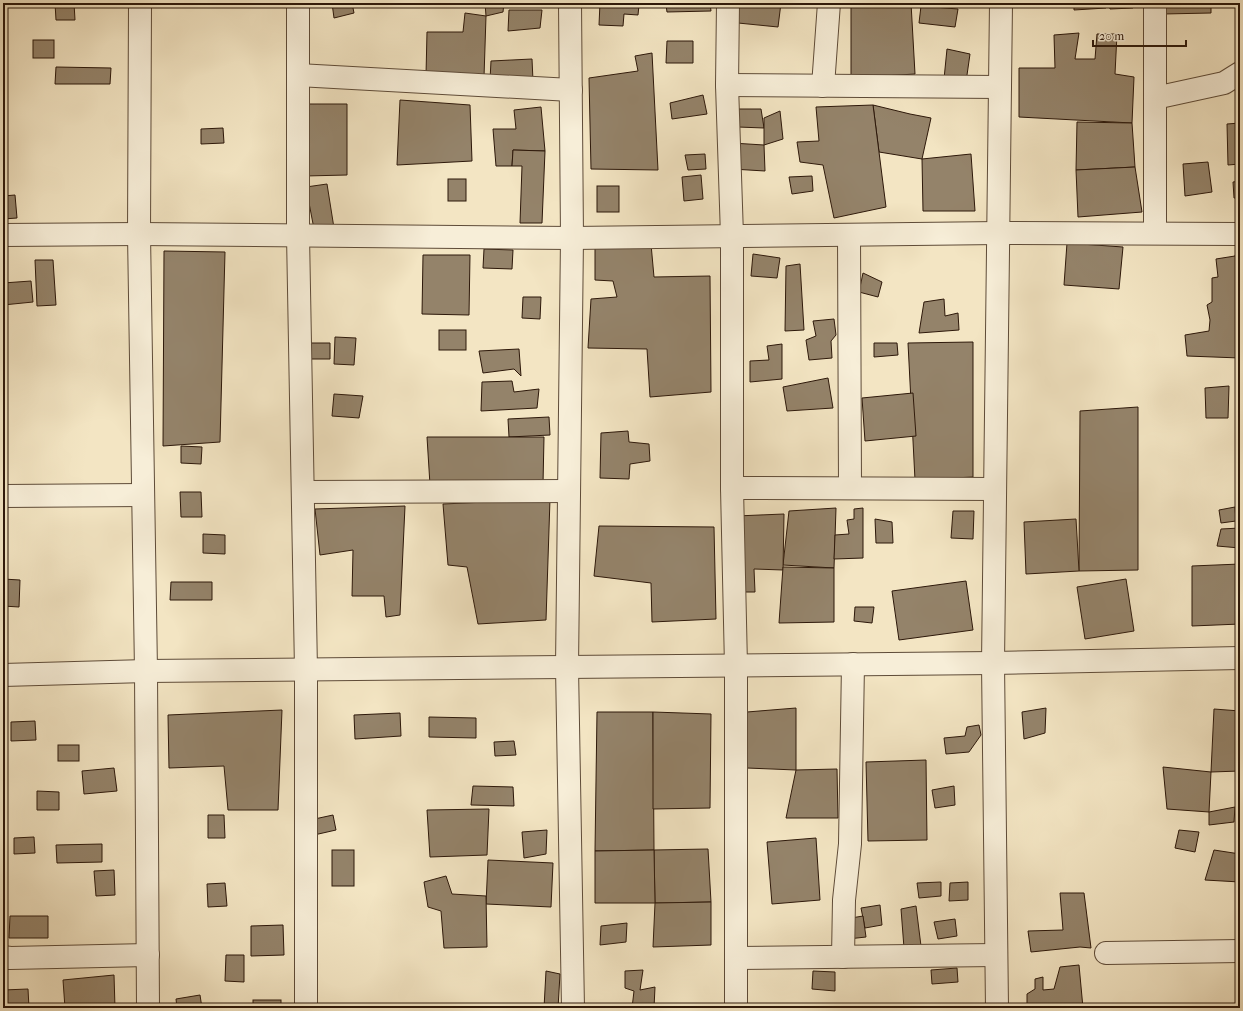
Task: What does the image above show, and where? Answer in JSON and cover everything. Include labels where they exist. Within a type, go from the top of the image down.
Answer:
[{"type":"street","points":[[140,3],[139,234],[146,671],[148,1008]]},
{"type":"street","points":[[298,3],[298,235],[306,670],[306,1008]]},
{"type":"street","points":[[570,3],[572,238],[567,667],[573,1008]]},
{"type":"street","points":[[728,3],[728,85],[732,236],[732,488],[736,666],[736,1008]]},
{"type":"street","points":[[823,86],[829,3]]},
{"type":"street","points":[[997,1008],[993,663],[1001,3]]},
{"type":"street","points":[[1155,3],[1155,233]]},
{"type":"street","points":[[1155,98],[1224,82],[1240,73]]},
{"type":"street","points":[[298,75],[571,90]]},
{"type":"street","points":[[728,85],[1000,87]]},
{"type":"street","points":[[3,235],[139,234],[572,238],[999,233],[1240,234]]},
{"type":"street","points":[[849,235],[850,488]]},
{"type":"street","points":[[732,488],[996,489]]},
{"type":"street","points":[[303,492],[569,491]]},
{"type":"street","points":[[3,496],[143,495]]},
{"type":"street","points":[[3,675],[146,671],[993,663],[1240,658]]},
{"type":"street","points":[[843,956],[844,900],[850,844],[853,664]]},
{"type":"street","points":[[1106,953],[1240,951]]},
{"type":"street","points":[[3,957],[148,955]]},
{"type":"street","points":[[736,958],[996,955]]},
{"type":"building","points":[[55,3],[74,3],[75,20],[56,20]]},
{"type":"building","points":[[332,3],[352,3],[354,13],[334,18]]},
{"type":"building","points":[[485,3],[504,3],[503,12],[486,16]]},
{"type":"building","points":[[600,3],[639,5],[638,15],[624,14],[623,26],[599,25]]},
{"type":"building","points":[[649,3],[710,3],[711,11],[667,12],[666,5],[648,7]]},
{"type":"building","points":[[730,3],[781,3],[778,27],[728,22]]},
{"type":"building","points":[[851,3],[911,3],[915,74],[851,78]]},
{"type":"building","points":[[1074,3],[1105,3],[1106,8],[1074,10]]},
{"type":"building","points":[[1109,3],[1132,3],[1133,8],[1110,9]]},
{"type":"building","points":[[1163,3],[1211,3],[1211,13],[1163,14]]},
{"type":"building","points":[[921,6],[958,9],[955,27],[919,23]]},
{"type":"building","points":[[509,10],[542,10],[540,28],[508,31]]},
{"type":"building","points":[[465,13],[486,16],[484,77],[426,75],[427,32],[463,32]]},
{"type":"building","points":[[1079,33],[1075,59],[1095,59],[1097,34],[1117,34],[1115,74],[1134,77],[1132,123],[1019,117],[1019,68],[1055,68],[1054,35]]},
{"type":"building","points":[[33,40],[54,40],[54,58],[33,58]]},
{"type":"building","points":[[667,41],[693,41],[693,63],[666,63]]},
{"type":"building","points":[[947,49],[970,54],[966,82],[944,79]]},
{"type":"building","points":[[652,53],[658,170],[591,169],[589,78],[638,71],[635,56]]},
{"type":"building","points":[[532,59],[533,81],[490,80],[491,61]]},
{"type":"building","points":[[56,67],[111,68],[110,84],[55,84]]},
{"type":"building","points":[[703,95],[707,114],[672,119],[670,103]]},
{"type":"building","points":[[400,100],[470,105],[472,161],[397,165]]},
{"type":"building","points":[[305,104],[347,104],[347,175],[305,176]]},
{"type":"building","points":[[873,105],[931,118],[922,159],[879,152]]},
{"type":"building","points":[[873,105],[886,207],[834,218],[823,165],[800,162],[797,142],[819,141],[816,107]]},
{"type":"building","points":[[541,107],[545,151],[513,150],[512,166],[496,166],[493,129],[516,129],[514,110]]},
{"type":"building","points":[[735,109],[761,109],[764,128],[738,127]]},
{"type":"building","points":[[780,111],[783,139],[764,145],[764,118]]},
{"type":"building","points":[[1077,122],[1132,123],[1135,167],[1076,170]]},
{"type":"building","points":[[1240,123],[1240,164],[1228,165],[1227,124]]},
{"type":"building","points":[[223,128],[224,143],[201,144],[201,129]]},
{"type":"building","points":[[732,143],[764,145],[765,171],[732,169]]},
{"type":"building","points":[[513,150],[545,151],[542,223],[520,223],[522,166],[512,166]]},
{"type":"building","points":[[705,154],[706,169],[688,170],[685,155]]},
{"type":"building","points":[[971,154],[975,211],[923,211],[922,159]]},
{"type":"building","points":[[1208,162],[1212,192],[1185,196],[1183,164]]},
{"type":"building","points":[[1135,167],[1142,212],[1078,217],[1076,170]]},
{"type":"building","points":[[701,175],[703,199],[684,201],[682,177]]},
{"type":"building","points":[[812,176],[813,191],[792,194],[789,177]]},
{"type":"building","points":[[448,179],[466,179],[466,201],[448,201]]},
{"type":"building","points":[[1240,181],[1240,198],[1234,198],[1233,182]]},
{"type":"building","points":[[327,184],[334,228],[314,229],[306,187]]},
{"type":"building","points":[[597,186],[619,186],[619,212],[597,212]]},
{"type":"building","points":[[15,195],[17,218],[3,219],[3,196]]},
{"type":"building","points":[[1067,243],[1123,247],[1119,289],[1064,285]]},
{"type":"building","points":[[1239,243],[1240,358],[1187,356],[1185,335],[1209,331],[1210,320],[1207,305],[1212,302],[1212,278],[1218,277],[1216,259],[1235,256]]},
{"type":"building","points":[[595,244],[651,244],[654,277],[710,276],[711,392],[650,397],[647,349],[588,348],[591,299],[617,297],[613,281],[595,280]]},
{"type":"building","points":[[484,249],[513,250],[512,269],[483,268]]},
{"type":"building","points":[[164,251],[225,252],[220,442],[163,446]]},
{"type":"building","points":[[753,254],[780,258],[777,278],[751,276]]},
{"type":"building","points":[[423,255],[470,255],[469,315],[422,314]]},
{"type":"building","points":[[35,260],[53,260],[56,305],[37,306]]},
{"type":"building","points":[[800,264],[804,330],[785,331],[786,266]]},
{"type":"building","points":[[863,273],[882,282],[878,297],[859,292]]},
{"type":"building","points":[[31,281],[33,302],[3,305],[3,283]]},
{"type":"building","points":[[523,297],[541,297],[540,319],[522,318]]},
{"type":"building","points":[[944,299],[945,316],[958,313],[959,330],[919,333],[924,302]]},
{"type":"building","points":[[834,319],[836,335],[831,341],[832,358],[809,360],[806,340],[816,336],[813,321]]},
{"type":"building","points":[[439,330],[466,330],[466,350],[439,350]]},
{"type":"building","points":[[335,337],[356,338],[354,365],[334,364]]},
{"type":"building","points":[[973,342],[973,477],[915,480],[908,343]]},
{"type":"building","points":[[311,343],[330,343],[330,359],[310,359]]},
{"type":"building","points":[[874,343],[897,343],[898,355],[874,357]]},
{"type":"building","points":[[782,344],[782,379],[750,382],[750,361],[769,360],[767,346]]},
{"type":"building","points":[[519,349],[521,376],[514,369],[483,373],[479,351]]},
{"type":"building","points":[[828,378],[833,408],[787,411],[783,387]]},
{"type":"building","points":[[512,381],[514,392],[539,389],[537,408],[481,411],[482,382]]},
{"type":"building","points":[[1229,386],[1228,418],[1206,418],[1205,388]]},
{"type":"building","points":[[913,393],[916,436],[865,441],[862,398]]},
{"type":"building","points":[[334,394],[363,396],[359,418],[332,416]]},
{"type":"building","points":[[1138,407],[1138,570],[1079,571],[1080,411]]},
{"type":"building","points":[[549,417],[550,435],[509,437],[508,419]]},
{"type":"building","points":[[628,431],[629,442],[649,444],[650,461],[630,464],[629,479],[600,478],[601,433]]},
{"type":"building","points":[[427,437],[544,437],[543,484],[430,485]]},
{"type":"building","points":[[181,446],[202,447],[201,464],[181,463]]},
{"type":"building","points":[[180,492],[201,492],[202,517],[181,517]]},
{"type":"building","points":[[550,499],[546,620],[478,624],[467,567],[448,565],[443,504]]},
{"type":"building","points":[[405,506],[400,615],[386,617],[384,596],[352,596],[353,550],[320,555],[315,509]]},
{"type":"building","points":[[1235,507],[1236,521],[1221,523],[1219,510]]},
{"type":"building","points":[[836,508],[834,568],[783,565],[789,511]]},
{"type":"building","points":[[863,508],[863,558],[834,559],[835,535],[849,534],[847,520],[854,519],[854,509]]},
{"type":"building","points":[[953,511],[974,511],[973,539],[951,538]]},
{"type":"building","points":[[784,514],[783,570],[754,569],[755,592],[735,592],[736,516]]},
{"type":"building","points":[[875,519],[892,522],[893,543],[876,543]]},
{"type":"building","points":[[1076,519],[1079,571],[1026,574],[1024,522]]},
{"type":"building","points":[[599,526],[714,527],[716,619],[652,622],[651,583],[594,576]]},
{"type":"building","points":[[1240,528],[1240,548],[1217,546],[1221,529]]},
{"type":"building","points":[[203,534],[225,535],[225,554],[203,553]]},
{"type":"building","points":[[1240,564],[1240,624],[1192,626],[1192,566]]},
{"type":"building","points":[[783,567],[834,568],[834,622],[779,623]]},
{"type":"building","points":[[3,579],[20,580],[19,607],[3,606]]},
{"type":"building","points":[[1126,579],[1134,631],[1085,639],[1077,587]]},
{"type":"building","points":[[966,581],[973,630],[899,640],[892,591]]},
{"type":"building","points":[[171,582],[212,582],[212,600],[170,600]]},
{"type":"building","points":[[855,607],[874,607],[872,623],[854,621]]},
{"type":"building","points":[[796,708],[796,770],[747,768],[747,712]]},
{"type":"building","points":[[1046,708],[1045,733],[1024,739],[1022,712]]},
{"type":"building","points":[[1214,709],[1240,711],[1240,771],[1211,772]]},
{"type":"building","points":[[282,710],[278,810],[228,810],[224,766],[169,768],[168,715]]},
{"type":"building","points":[[597,712],[653,712],[654,850],[595,851]]},
{"type":"building","points":[[653,712],[711,714],[710,808],[653,809]]},
{"type":"building","points":[[400,713],[401,736],[355,739],[354,715]]},
{"type":"building","points":[[429,717],[476,718],[476,738],[429,737]]},
{"type":"building","points":[[35,721],[36,740],[11,741],[11,722]]},
{"type":"building","points":[[979,725],[981,735],[969,752],[946,754],[944,738],[965,736],[967,727]]},
{"type":"building","points":[[514,741],[516,755],[495,756],[494,742]]},
{"type":"building","points":[[58,745],[79,745],[79,761],[58,761]]},
{"type":"building","points":[[926,760],[927,840],[868,841],[866,762]]},
{"type":"building","points":[[1163,767],[1211,772],[1209,812],[1167,809]]},
{"type":"building","points":[[114,768],[117,791],[84,794],[82,771]]},
{"type":"building","points":[[837,769],[838,818],[786,818],[796,770]]},
{"type":"building","points":[[473,786],[513,787],[514,806],[471,805]]},
{"type":"building","points":[[954,786],[955,805],[935,808],[932,790]]},
{"type":"building","points":[[37,791],[59,792],[59,810],[37,810]]},
{"type":"building","points":[[1235,807],[1234,822],[1209,825],[1209,812]]},
{"type":"building","points":[[489,809],[487,855],[430,857],[427,810]]},
{"type":"building","points":[[208,815],[224,815],[225,838],[208,838]]},
{"type":"building","points":[[333,815],[336,830],[314,835],[310,820]]},
{"type":"building","points":[[547,830],[546,854],[524,858],[522,832]]},
{"type":"building","points":[[1179,830],[1199,832],[1195,852],[1175,848]]},
{"type":"building","points":[[34,837],[35,853],[14,854],[14,838]]},
{"type":"building","points":[[816,838],[820,900],[772,904],[767,842]]},
{"type":"building","points":[[102,844],[102,862],[57,863],[56,845]]},
{"type":"building","points":[[708,849],[711,902],[655,903],[654,850]]},
{"type":"building","points":[[332,850],[354,850],[354,886],[332,886]]},
{"type":"building","points":[[654,850],[655,903],[595,903],[595,851]]},
{"type":"building","points":[[1214,850],[1240,854],[1240,882],[1205,880]]},
{"type":"building","points":[[488,860],[553,863],[551,907],[486,904]]},
{"type":"building","points":[[114,870],[115,895],[96,896],[94,871]]},
{"type":"building","points":[[446,876],[452,894],[486,896],[487,947],[444,948],[441,911],[428,907],[424,882]]},
{"type":"building","points":[[941,882],[941,896],[919,898],[917,883]]},
{"type":"building","points":[[968,882],[968,900],[949,901],[950,883]]},
{"type":"building","points":[[225,883],[227,906],[208,907],[207,884]]},
{"type":"building","points":[[1060,893],[1084,893],[1091,948],[1080,947],[1031,952],[1028,931],[1063,930]]},
{"type":"building","points":[[711,902],[711,945],[653,947],[655,903]]},
{"type":"building","points":[[880,905],[882,925],[865,928],[861,908]]},
{"type":"building","points":[[916,906],[921,946],[904,948],[901,909]]},
{"type":"building","points":[[10,916],[48,916],[48,938],[9,938]]},
{"type":"building","points":[[863,916],[866,937],[848,939],[845,919]]},
{"type":"building","points":[[955,919],[957,936],[938,939],[934,922]]},
{"type":"building","points":[[627,923],[626,942],[600,945],[601,926]]},
{"type":"building","points":[[283,925],[284,955],[251,956],[251,926]]},
{"type":"building","points":[[226,955],[244,955],[244,982],[225,981]]},
{"type":"building","points":[[1079,965],[1083,1008],[1027,1008],[1027,994],[1035,989],[1035,979],[1043,977],[1043,990],[1054,989],[1060,967]]},
{"type":"building","points":[[957,968],[958,982],[932,984],[931,970]]},
{"type":"building","points":[[643,970],[640,990],[655,987],[654,1008],[632,1008],[634,991],[625,988],[625,971]]},
{"type":"building","points":[[546,971],[560,974],[558,1008],[544,1008]]},
{"type":"building","points":[[813,971],[835,972],[835,991],[812,989]]},
{"type":"building","points":[[114,975],[115,1008],[65,1008],[63,980]]},
{"type":"building","points":[[28,989],[29,1008],[3,1008],[3,990]]},
{"type":"building","points":[[200,995],[202,1008],[177,1008],[176,999]]},
{"type":"building","points":[[253,1000],[281,1000],[281,1008],[253,1008]]}]
